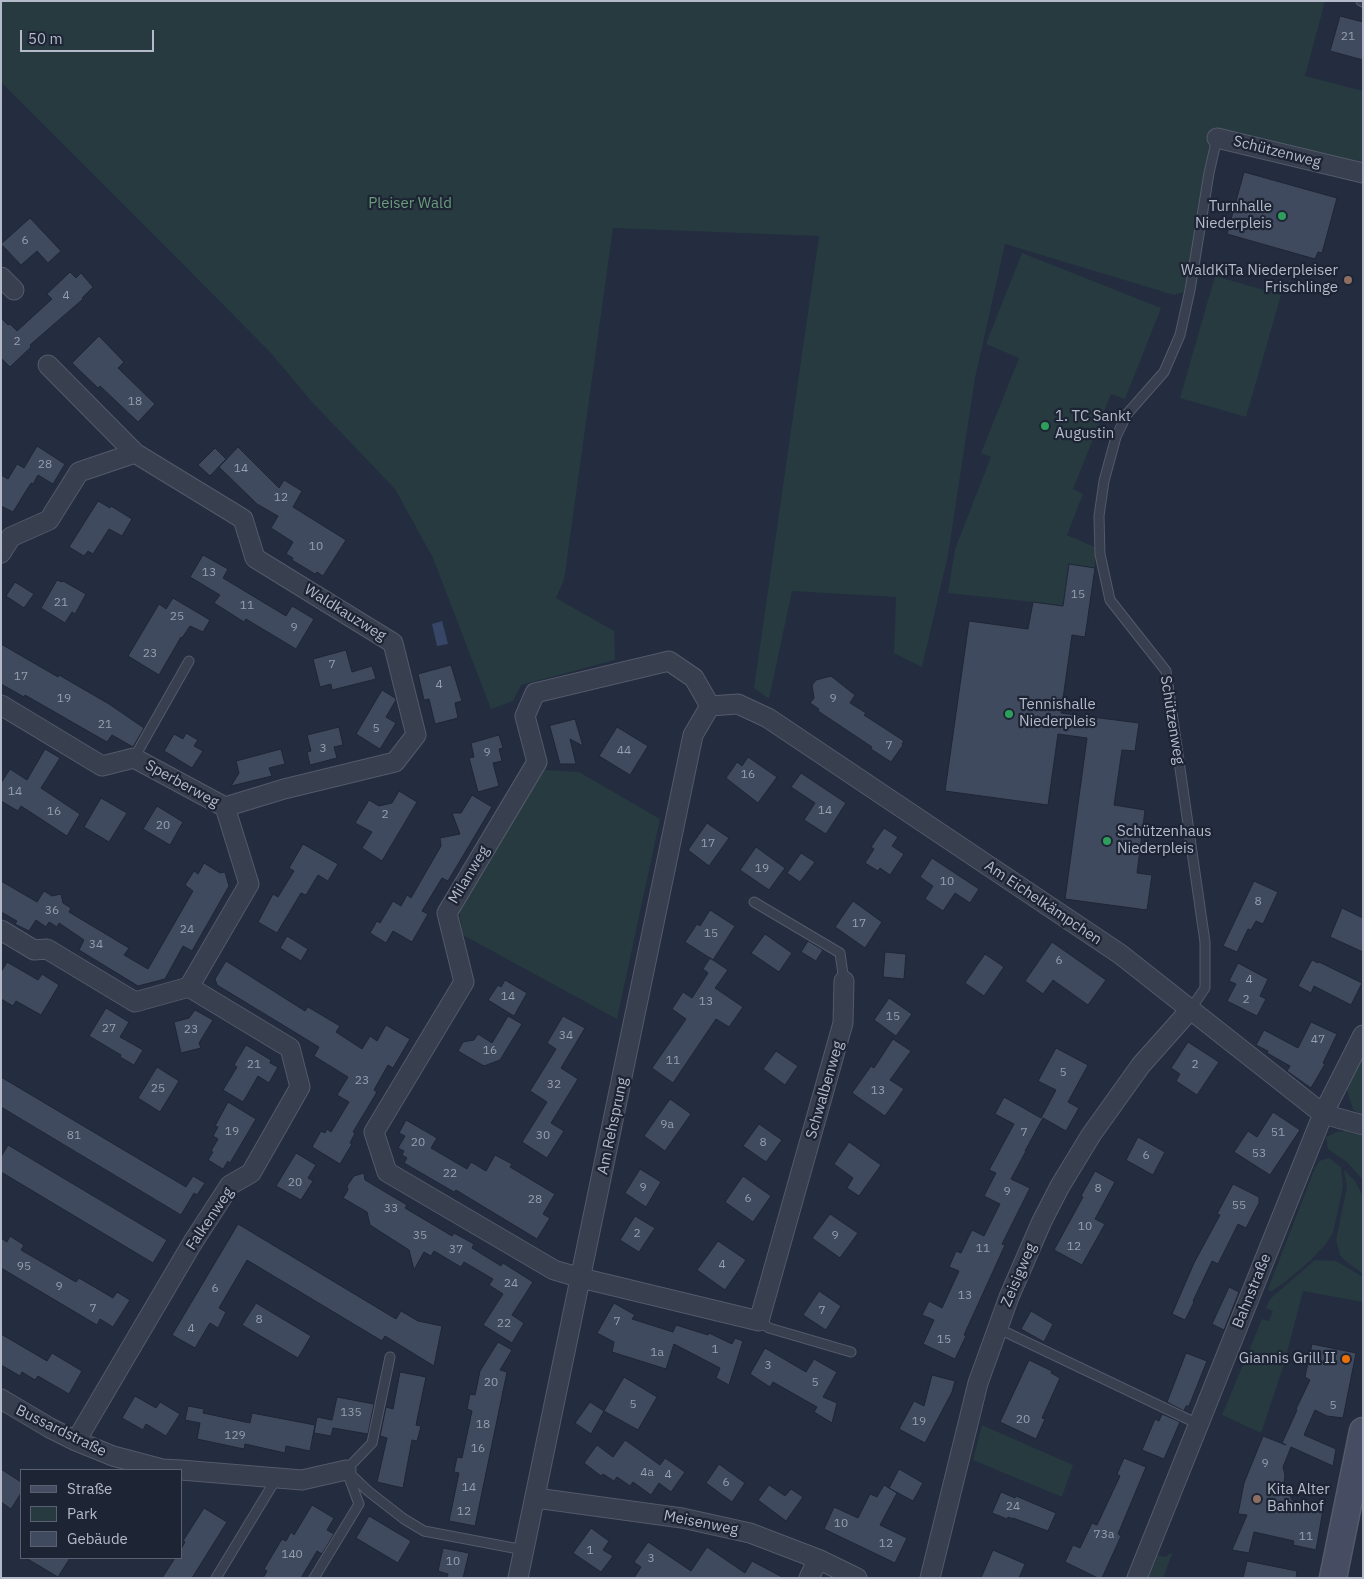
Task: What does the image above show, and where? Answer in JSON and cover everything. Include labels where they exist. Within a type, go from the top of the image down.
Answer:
[{"type":"main road","points":[[1333,1578],[1363,1431]]},
{"type":"street","name":"Schützenweg","points":[[1217,138],[1363,173]]},
{"type":"street","name":"Waldkauzweg","points":[[48,365],[135,453],[243,519],[255,558],[393,643],[416,735],[395,762],[284,788],[225,807]]},
{"type":"street","points":[[1,553],[11,537],[49,520],[79,472],[135,453]]},
{"type":"street","name":"Milanweg","points":[[581,1278],[554,1270],[387,1172],[374,1132],[464,982],[447,913],[537,762],[525,716],[535,693],[669,661],[694,678],[710,706]]},
{"type":"street","name":"Am Eichelkämpchen","points":[[710,706],[738,704],[768,718],[1120,954],[1323,1114],[1363,1125]]},
{"type":"street","name":"Sperberweg","points":[[1,705],[102,766],[134,758],[225,807],[249,884],[189,987]]},
{"type":"street","name":"Am Rehsprung","points":[[518,1578],[693,735],[710,706]]},
{"type":"street","points":[[1,930],[34,950],[47,949],[135,1002],[189,987]]},
{"type":"street","name":"Schwalbenweg","points":[[759,1321],[843,1023],[844,982]]},
{"type":"street","name":"Falkenweg","points":[[76,1441],[193,1242],[230,1185],[251,1173],[300,1087],[290,1048],[189,987]]},
{"type":"street","name":"Zeisigweg","points":[[930,1578],[978,1383],[997,1328],[1042,1221],[1060,1186],[1086,1144],[1141,1065],[1190,1010]]},
{"type":"street","name":"Bahnstraße","points":[[1137,1578],[1323,1114],[1363,1035]]},
{"type":"street","points":[[581,1278],[759,1321]]},
{"type":"street","name":"Bussardstraße","points":[[1,1400],[76,1441],[113,1456],[162,1469]]},
{"type":"street","name":"Bussardstraße","points":[[182,1470],[302,1480],[346,1470]]},
{"type":"street","name":"Meisenweg","points":[[536,1498],[682,1518],[750,1533],[818,1559],[857,1578]]},
{"type":"street","points":[[809,1578],[818,1559]]},
{"type":"lane","name":"Schützenweg","points":[[1190,1010],[1205,988],[1205,942],[1166,671],[1110,600],[1100,554],[1099,516],[1104,481],[1116,437],[1127,414],[1164,372],[1180,335],[1190,290],[1209,173],[1217,138]]},
{"type":"lane","points":[[134,758],[189,661]]},
{"type":"lane","name":"Schwalbenweg","points":[[754,902],[840,953],[844,982]]},
{"type":"lane","points":[[759,1321],[769,1328],[851,1352]]},
{"type":"lane","points":[[997,1328],[1198,1424]]},
{"type":"lane","points":[[346,1470],[372,1443],[390,1356]]},
{"type":"lane","points":[[346,1470],[368,1491],[404,1519],[424,1531],[524,1550]]},
{"type":"lane","points":[[314,1578],[359,1504],[346,1470]]},
{"type":"lane","points":[[216,1578],[276,1479]]},
{"type":"green space","name":"Pleiser Wald","points":[[1,1],[1325,1],[1305,76],[1363,91],[1363,173],[1217,138],[1190,290],[1174,295],[1005,244],[975,378],[948,555],[922,667],[894,653],[896,597],[792,591],[769,699],[754,688],[819,236],[613,228],[564,580],[556,598],[614,631],[615,660],[521,685],[513,701],[491,709],[433,558],[395,489],[312,402],[270,352],[1,82]]},
{"type":"green space","name":"1. TC Sankt Augustin","points":[[1022,253],[1161,308],[1125,399],[1111,394],[1073,489],[1083,494],[1067,535],[1097,548],[1089,610],[948,593],[955,549],[991,457],[981,453],[1019,358],[986,344]]},
{"type":"green space","points":[[1215,276],[1281,295],[1246,417],[1180,398]]},
{"type":"green space","points":[[544,770],[579,772],[660,819],[617,1019],[463,935],[459,911]]},
{"type":"green space","points":[[1363,1056],[1363,1117],[1353,1109],[1347,1090]]},
{"type":"green space","points":[[1345,1131],[1363,1136],[1363,1180],[1347,1162],[1328,1149],[1326,1137]]},
{"type":"green space","points":[[1329,1158],[1341,1167],[1343,1187],[1333,1233],[1311,1260],[1285,1282],[1269,1291],[1268,1289],[1315,1168],[1319,1161]]},
{"type":"green space","points":[[1344,1170],[1355,1181],[1363,1196],[1363,1274],[1343,1259],[1336,1240],[1347,1187]]},
{"type":"green space","points":[[1315,1260],[1336,1261],[1363,1277],[1363,1302],[1303,1291],[1284,1364],[1261,1433],[1222,1415],[1262,1319],[1269,1321],[1273,1311],[1266,1308],[1271,1298]]},
{"type":"green space","points":[[982,1425],[1073,1465],[1062,1497],[973,1460]]},
{"type":"green space","points":[[1171,1553],[1163,1578],[1148,1578],[1158,1555],[1165,1557]]},
{"type":"water","points":[[442,621],[448,644],[437,646],[432,624]]},
{"type":"building","points":[[1340,16],[1363,22],[1363,60],[1330,51]]},
{"type":"building","name":"Turnhalle Niederpleis","points":[[1244,172],[1337,198],[1322,253],[1318,252],[1315,259],[1227,234]]},
{"type":"building","points":[[30,218],[61,251],[48,263],[37,251],[21,265],[1,244]]},
{"type":"building","points":[[70,272],[76,278],[81,273],[93,287],[83,299],[30,345],[31,347],[10,367],[1,358],[1,318],[17,331],[52,299],[47,294]]},
{"type":"building","points":[[99,336],[124,362],[118,368],[155,404],[138,422],[100,386],[98,388],[72,363]]},
{"type":"building","points":[[37,446],[65,464],[53,484],[38,475],[13,512],[1,506],[1,475],[8,479],[17,464],[24,468]]},
{"type":"building","points":[[238,447],[279,488],[284,480],[302,491],[293,507],[346,540],[323,576],[317,572],[315,574],[292,560],[293,558],[286,554],[293,542],[271,528],[278,516],[257,504],[219,467]]},
{"type":"building","points":[[215,448],[226,459],[210,476],[198,465]]},
{"type":"building","points":[[98,501],[110,508],[111,506],[132,519],[122,536],[109,529],[93,554],[88,551],[84,556],[69,547]]},
{"type":"building","points":[[203,555],[228,569],[223,578],[286,616],[292,606],[314,619],[296,649],[246,619],[244,622],[214,603],[220,595],[190,577]]},
{"type":"building","name":"Tennishalle Niederpleis","points":[[1069,564],[1095,568],[1085,637],[1072,635],[1061,713],[1139,723],[1135,751],[1122,750],[1114,805],[1145,810],[1137,873],[1152,875],[1147,910],[1065,899],[1087,738],[1058,734],[1048,805],[945,791],[969,621],[1028,629],[1033,602],[1063,606]]},
{"type":"building","points":[[57,580],[63,581],[86,594],[75,614],[72,612],[65,623],[41,608]]},
{"type":"building","points":[[15,582],[34,594],[24,608],[6,596]]},
{"type":"building","points":[[173,598],[210,620],[203,632],[190,626],[181,637],[159,675],[128,656],[159,604],[166,609]]},
{"type":"building","points":[[1,644],[109,704],[144,728],[133,747],[112,735],[107,742],[25,695],[24,697],[1,684]]},
{"type":"building","points":[[346,650],[352,672],[372,666],[376,679],[332,690],[331,684],[320,687],[313,659]]},
{"type":"building","points":[[451,665],[462,701],[455,703],[458,718],[435,724],[429,699],[424,700],[418,674]]},
{"type":"building","points":[[831,676],[855,695],[850,703],[866,713],[864,715],[904,741],[891,762],[818,711],[819,709],[810,703],[814,698],[812,685],[816,680]]},
{"type":"building","points":[[382,690],[396,700],[386,717],[396,723],[380,749],[356,734]]},
{"type":"building","points":[[575,719],[583,746],[570,739],[576,764],[560,764],[550,727],[548,726]]},
{"type":"building","points":[[339,727],[343,745],[334,747],[337,758],[310,765],[307,752],[311,751],[307,735]]},
{"type":"building","points":[[617,727],[648,746],[630,775],[599,756]]},
{"type":"building","points":[[186,733],[198,740],[194,746],[203,751],[192,768],[164,751],[174,734],[183,739]]},
{"type":"building","points":[[499,735],[503,748],[499,749],[502,761],[493,763],[499,786],[478,792],[469,758],[474,757],[471,743]]},
{"type":"building","points":[[45,749],[60,758],[41,788],[80,814],[67,836],[21,806],[18,811],[1,801],[1,783],[10,769],[27,780]]},
{"type":"building","points":[[281,749],[285,764],[269,768],[272,776],[231,786],[239,773],[236,761]]},
{"type":"building","points":[[748,757],[777,777],[758,803],[726,778],[737,762],[742,766]]},
{"type":"building","points":[[801,773],[846,803],[826,834],[804,820],[815,803],[791,787]]},
{"type":"building","points":[[399,791],[417,802],[382,861],[362,848],[372,832],[355,823],[369,800],[379,806],[392,803]]},
{"type":"building","points":[[472,795],[492,807],[448,881],[442,878],[422,911],[428,914],[412,942],[393,931],[386,943],[370,933],[377,921],[380,923],[393,901],[401,906],[407,895],[411,898],[441,846],[440,838],[460,834],[452,813],[461,813]]},
{"type":"building","points":[[101,798],[127,813],[109,842],[84,827]]},
{"type":"building","points":[[157,806],[183,822],[170,845],[143,829]]},
{"type":"building","points":[[707,823],[729,838],[709,866],[688,850]]},
{"type":"building","points":[[884,828],[898,837],[892,846],[904,854],[890,875],[880,868],[878,871],[865,863],[874,849],[871,847]]},
{"type":"building","points":[[303,844],[338,864],[328,881],[318,875],[306,895],[301,893],[277,933],[258,922],[273,894],[278,897],[294,871],[289,868]]},
{"type":"building","points":[[756,847],[785,868],[769,890],[740,870]]},
{"type":"building","points":[[801,853],[815,862],[800,882],[787,873]]},
{"type":"building","points":[[932,858],[979,889],[970,903],[955,893],[943,911],[925,899],[933,886],[920,877]]},
{"type":"building","points":[[204,863],[220,873],[225,872],[229,886],[192,951],[183,946],[165,979],[138,986],[79,950],[84,940],[59,923],[57,927],[49,922],[46,927],[36,920],[29,931],[15,924],[17,921],[1,912],[1,881],[37,902],[44,891],[52,896],[61,894],[63,903],[71,908],[69,912],[129,948],[124,955],[148,969],[193,891],[185,885],[194,871],[198,874]]},
{"type":"building","points":[[1254,881],[1278,892],[1263,924],[1256,921],[1251,930],[1248,929],[1237,952],[1223,946]]},
{"type":"building","points":[[853,901],[882,922],[865,948],[835,927]]},
{"type":"building","points":[[1342,908],[1363,918],[1363,952],[1330,937]]},
{"type":"building","points":[[710,910],[735,926],[713,960],[685,942],[697,924],[700,926]]},
{"type":"building","points":[[765,934],[792,953],[779,972],[751,953]]},
{"type":"building","points":[[287,936],[308,949],[301,961],[280,948]]},
{"type":"building","points":[[808,941],[823,950],[816,961],[801,952]]},
{"type":"building","points":[[1052,942],[1106,980],[1088,1005],[1053,980],[1043,994],[1025,981]]},
{"type":"building","points":[[885,952],[906,954],[904,979],[883,977]]},
{"type":"building","points":[[985,954],[1004,967],[984,996],[965,983]]},
{"type":"building","points":[[710,958],[728,970],[715,988],[743,1007],[729,1027],[716,1019],[673,1083],[652,1068],[686,1019],[672,1009],[683,992],[692,998],[708,973],[703,969]]},
{"type":"building","points":[[1312,960],[1362,983],[1351,1005],[1314,986],[1311,993],[1298,986]]},
{"type":"building","points":[[226,961],[305,1011],[308,1007],[340,1026],[336,1032],[362,1049],[370,1036],[377,1041],[386,1025],[410,1039],[393,1068],[388,1065],[374,1090],[377,1092],[353,1132],[355,1133],[350,1143],[352,1144],[340,1164],[312,1147],[321,1131],[325,1133],[327,1129],[331,1132],[349,1102],[337,1095],[348,1077],[314,1056],[319,1047],[217,985],[215,979]]},
{"type":"building","points":[[7,962],[38,980],[42,974],[59,985],[41,1015],[16,1001],[13,1006],[1,999],[1,972]]},
{"type":"building","points":[[1238,963],[1268,979],[1260,996],[1266,999],[1257,1016],[1227,1001],[1236,984],[1229,981]]},
{"type":"building","points":[[505,980],[527,993],[514,1016],[488,1000],[498,985],[501,987]]},
{"type":"building","points":[[889,998],[912,1014],[896,1036],[874,1020]]},
{"type":"building","points":[[106,1008],[129,1022],[120,1037],[143,1050],[134,1065],[89,1036]]},
{"type":"building","points":[[195,1010],[213,1020],[199,1043],[201,1048],[181,1053],[174,1022],[189,1018]]},
{"type":"building","points":[[508,1016],[522,1024],[500,1060],[484,1066],[458,1051],[463,1042],[474,1040],[478,1034],[492,1043]]},
{"type":"building","points":[[563,1016],[585,1028],[561,1068],[578,1079],[551,1123],[564,1131],[547,1158],[522,1142],[547,1102],[530,1091],[556,1049],[547,1043]]},
{"type":"building","points":[[1311,1022],[1337,1034],[1323,1063],[1325,1064],[1311,1088],[1287,1071],[1290,1066],[1256,1045],[1264,1030],[1298,1048]]},
{"type":"building","points":[[893,1039],[911,1051],[890,1080],[904,1089],[885,1116],[852,1093],[871,1066],[874,1068]]},
{"type":"building","points":[[1188,1042],[1219,1062],[1197,1095],[1176,1081],[1180,1074],[1171,1068]]},
{"type":"building","points":[[246,1045],[271,1060],[270,1063],[278,1067],[269,1083],[258,1076],[243,1102],[223,1090],[237,1067],[234,1065]]},
{"type":"building","points":[[1056,1048],[1088,1065],[1068,1102],[1079,1108],[1066,1131],[1043,1118],[1011,1179],[1030,1188],[1002,1244],[1005,1245],[955,1359],[923,1344],[934,1320],[922,1315],[929,1301],[942,1308],[959,1271],[949,1267],[956,1251],[961,1253],[972,1230],[984,1236],[1000,1204],[984,1196],[996,1173],[989,1170],[1014,1124],[995,1114],[1004,1097],[1041,1118],[1056,1090],[1038,1081]]},
{"type":"building","points":[[776,1051],[798,1066],[785,1085],[763,1069]]},
{"type":"building","points":[[157,1067],[179,1081],[160,1112],[138,1098]]},
{"type":"building","points":[[1,1077],[186,1187],[193,1176],[205,1183],[197,1195],[194,1193],[181,1215],[1,1107]]},
{"type":"building","points":[[670,1099],[691,1114],[665,1151],[644,1136]]},
{"type":"building","points":[[228,1102],[256,1119],[230,1163],[228,1161],[223,1169],[208,1160],[218,1139],[213,1136],[218,1127],[215,1126]]},
{"type":"building","points":[[1273,1112],[1300,1130],[1270,1175],[1234,1152],[1248,1131],[1257,1137]]},
{"type":"building","points":[[406,1120],[437,1138],[431,1148],[467,1169],[471,1162],[486,1171],[495,1155],[512,1164],[510,1167],[555,1194],[543,1214],[550,1218],[537,1239],[456,1190],[454,1192],[404,1163],[407,1158],[402,1155],[404,1151],[398,1148],[405,1136],[399,1133]]},
{"type":"building","points":[[759,1124],[782,1140],[766,1162],[743,1146]]},
{"type":"building","points":[[1138,1137],[1165,1152],[1153,1175],[1126,1160]]},
{"type":"building","points":[[849,1142],[881,1165],[859,1196],[847,1188],[853,1178],[834,1164]]},
{"type":"building","points":[[8,1145],[167,1240],[153,1263],[1,1172],[1,1157]]},
{"type":"building","points":[[296,1153],[316,1165],[308,1178],[313,1181],[301,1200],[276,1186]]},
{"type":"building","points":[[640,1169],[661,1182],[646,1207],[625,1193]]},
{"type":"building","points":[[1095,1171],[1115,1182],[1095,1219],[1105,1224],[1082,1265],[1054,1250]]},
{"type":"building","points":[[364,1173],[365,1180],[407,1205],[405,1208],[452,1236],[454,1233],[474,1244],[472,1248],[501,1266],[503,1263],[533,1282],[512,1315],[524,1323],[512,1343],[483,1325],[503,1294],[489,1285],[493,1279],[464,1262],[461,1267],[434,1251],[431,1256],[424,1252],[414,1270],[409,1250],[370,1225],[367,1212],[343,1198],[348,1190],[347,1186],[354,1176]]},
{"type":"building","points":[[743,1176],[771,1196],[753,1222],[725,1202]]},
{"type":"building","points":[[1233,1184],[1259,1197],[1259,1203],[1246,1228],[1238,1224],[1218,1264],[1212,1261],[1185,1320],[1172,1314],[1194,1263],[1220,1215],[1217,1214]]},
{"type":"building","points":[[830,1214],[858,1233],[840,1258],[812,1238]]},
{"type":"building","points":[[635,1216],[655,1228],[639,1252],[620,1240]]},
{"type":"building","points":[[238,1224],[396,1319],[401,1311],[418,1321],[442,1326],[434,1366],[385,1336],[382,1341],[247,1260],[219,1308],[226,1312],[218,1328],[210,1323],[195,1348],[172,1335]]},
{"type":"building","points":[[10,1236],[24,1245],[21,1250],[76,1282],[79,1278],[113,1298],[117,1292],[130,1300],[113,1327],[100,1319],[97,1325],[1,1268],[1,1238],[7,1242]]},
{"type":"building","points":[[718,1241],[746,1260],[725,1290],[697,1270]]},
{"type":"building","points":[[1229,1287],[1239,1292],[1224,1330],[1212,1324]]},
{"type":"building","points":[[819,1291],[841,1306],[826,1330],[803,1315]]},
{"type":"building","points":[[256,1303],[311,1336],[298,1358],[242,1325]]},
{"type":"building","points":[[614,1303],[635,1315],[632,1319],[673,1332],[676,1325],[708,1335],[709,1333],[732,1344],[735,1338],[743,1341],[729,1385],[716,1378],[720,1368],[674,1344],[666,1369],[612,1352],[614,1342],[597,1333]]},
{"type":"building","points":[[1031,1311],[1053,1324],[1044,1342],[1021,1329]]},
{"type":"building","points":[[1,1334],[47,1361],[52,1353],[82,1371],[69,1394],[38,1376],[35,1380],[22,1372],[20,1376],[1,1365]]},
{"type":"building","points":[[498,1342],[512,1350],[500,1370],[507,1372],[475,1526],[449,1521],[459,1473],[454,1472],[457,1457],[462,1458],[472,1411],[467,1409],[470,1394],[475,1395],[480,1371]]},
{"type":"building","points":[[1312,1344],[1356,1353],[1343,1418],[1327,1416],[1315,1410],[1304,1435],[1336,1449],[1333,1466],[1291,1447],[1283,1467],[1285,1475],[1284,1484],[1292,1500],[1304,1503],[1304,1506],[1323,1510],[1316,1550],[1293,1545],[1294,1541],[1254,1532],[1249,1553],[1232,1550],[1247,1515],[1238,1514],[1244,1483],[1263,1436],[1286,1445],[1282,1443],[1310,1380],[1305,1377]]},
{"type":"building","points":[[765,1348],[806,1372],[814,1359],[837,1372],[823,1397],[837,1403],[832,1423],[814,1412],[817,1407],[773,1382],[770,1387],[750,1374]]},
{"type":"building","points":[[1186,1353],[1207,1361],[1189,1406],[1186,1406],[1184,1411],[1167,1402]]},
{"type":"building","points":[[1029,1360],[1052,1371],[1051,1373],[1060,1378],[1042,1418],[1045,1419],[1036,1439],[1000,1422]]},
{"type":"building","points":[[400,1372],[426,1377],[416,1425],[421,1426],[417,1441],[412,1440],[403,1488],[377,1482],[387,1438],[380,1436],[386,1407],[393,1409]]},
{"type":"building","points":[[932,1375],[955,1381],[952,1392],[925,1443],[899,1429],[914,1401],[924,1406]]},
{"type":"building","points":[[624,1377],[657,1397],[638,1430],[604,1411]]},
{"type":"building","points":[[135,1396],[156,1408],[160,1402],[180,1414],[166,1436],[146,1424],[143,1430],[122,1418]]},
{"type":"building","points":[[337,1397],[374,1404],[368,1434],[333,1428],[331,1436],[314,1433],[317,1417],[332,1420]]},
{"type":"building","points":[[590,1402],[604,1411],[591,1434],[575,1423]]},
{"type":"building","points":[[188,1406],[204,1409],[203,1413],[250,1423],[252,1413],[315,1425],[310,1451],[286,1446],[285,1453],[245,1444],[244,1449],[197,1439],[200,1423],[185,1420]]},
{"type":"building","points":[[1162,1414],[1180,1422],[1164,1459],[1142,1450],[1155,1419],[1159,1421]]},
{"type":"building","points":[[625,1440],[660,1465],[665,1458],[685,1472],[671,1492],[659,1483],[651,1495],[633,1482],[630,1486],[617,1477],[614,1481],[603,1474],[601,1476],[584,1463],[597,1445],[613,1457]]},
{"type":"building","points":[[1124,1458],[1146,1467],[1118,1534],[1121,1536],[1102,1578],[1098,1578],[1065,1562],[1073,1545],[1080,1548],[1092,1523],[1097,1525],[1120,1476],[1117,1474]]},
{"type":"building","points":[[719,1464],[745,1483],[732,1502],[706,1483]]},
{"type":"building","points":[[1,1469],[20,1481],[20,1495],[11,1509],[1,1502]]},
{"type":"building","points":[[899,1469],[923,1483],[913,1501],[889,1488]]},
{"type":"building","points":[[769,1485],[785,1496],[791,1489],[803,1497],[786,1521],[758,1500]]},
{"type":"building","points":[[884,1485],[897,1493],[880,1525],[907,1538],[895,1563],[824,1529],[834,1507],[858,1518],[870,1494],[877,1497]]},
{"type":"building","points":[[1001,1492],[1015,1498],[1016,1496],[1056,1513],[1048,1531],[1013,1518],[1008,1517],[1007,1519],[992,1513]]},
{"type":"building","points":[[312,1505],[334,1518],[327,1530],[334,1534],[322,1554],[317,1551],[301,1578],[263,1578],[267,1571],[264,1569],[282,1539],[286,1541],[291,1532],[294,1535]]},
{"type":"building","points":[[204,1508],[227,1522],[192,1578],[162,1578],[174,1559],[182,1559],[182,1547],[185,1542],[183,1541]]},
{"type":"building","points":[[369,1516],[411,1541],[398,1563],[356,1538]]},
{"type":"building","points":[[591,1528],[609,1541],[603,1550],[613,1556],[601,1572],[573,1553]]},
{"type":"building","points":[[648,1542],[691,1571],[707,1547],[745,1573],[752,1561],[784,1578],[634,1578],[641,1567],[634,1562]]},
{"type":"building","points":[[443,1548],[469,1553],[463,1578],[447,1578],[448,1574],[438,1571]]},
{"type":"building","points":[[993,1550],[1025,1564],[1019,1578],[981,1578]]},
{"type":"building","points":[[28,1559],[69,1559],[58,1577]]},
{"type":"building","points":[[1247,1561],[1297,1571],[1296,1578],[1243,1578]]},
{"type":"place","name":"Turnhalle Niederpleis","points":[[1282,216]]},
{"type":"place","name":"WaldKiTa Niederpleiser Frischlinge","points":[[1348,280]]},
{"type":"place","name":"1. TC Sankt Augustin","points":[[1045,426]]},
{"type":"place","name":"Tennishalle Niederpleis","points":[[1009,714]]},
{"type":"place","name":"Schützenhaus Niederpleis","points":[[1107,841]]},
{"type":"place","name":"Giannis Grill II","points":[[1346,1359]]},
{"type":"place","name":"Kita Alter Bahnhof","points":[[1257,1499]]}]
